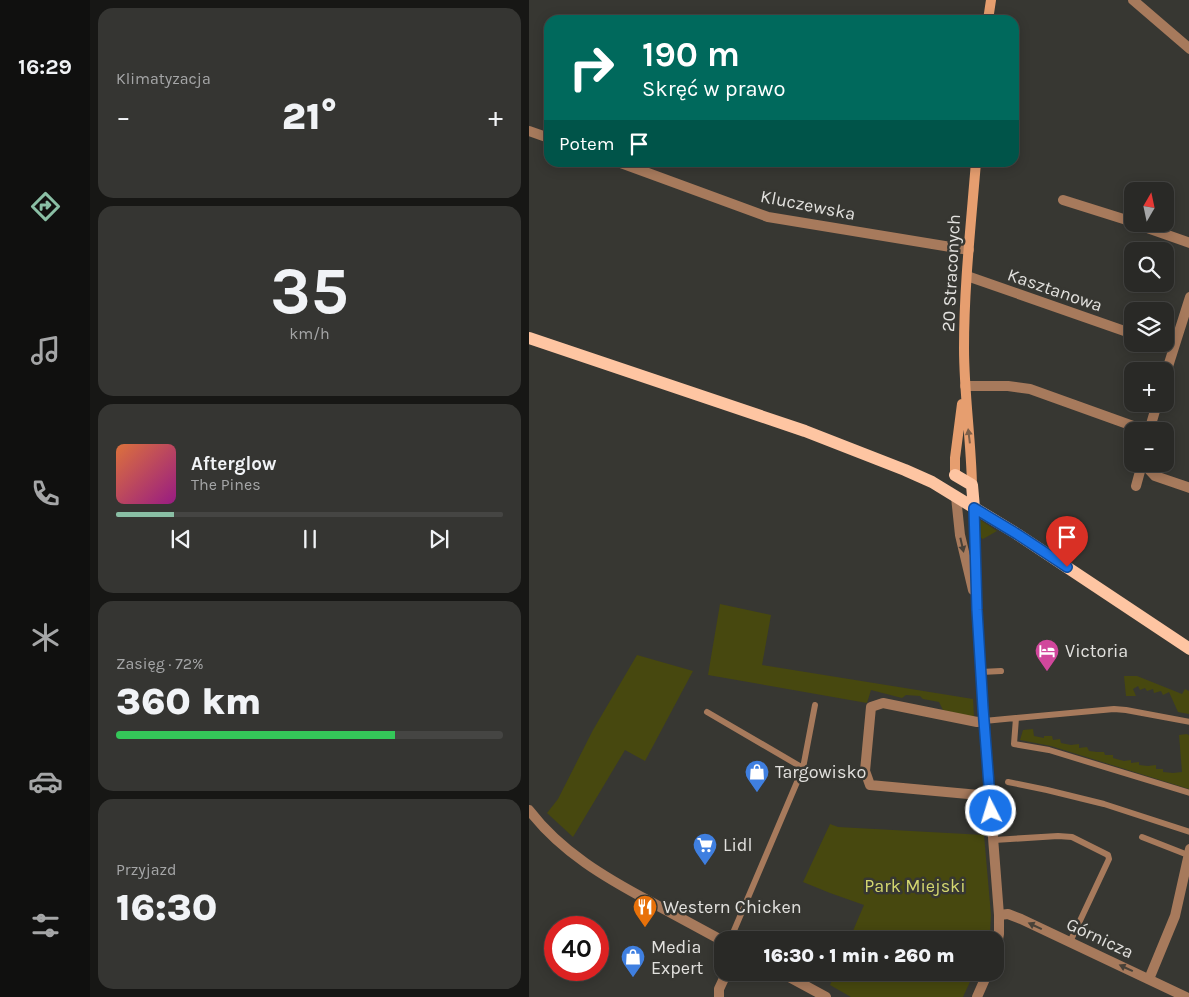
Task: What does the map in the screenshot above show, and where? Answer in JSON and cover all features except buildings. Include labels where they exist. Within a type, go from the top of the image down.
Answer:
[{"type":"main road","points":[[989,15],[991,0]]},
{"type":"main road","name":"20 Straconych","points":[[974,508],[964,348],[967,276],[976,167]]},
{"type":"main road","points":[[529,338],[805,431],[932,482],[1021,536],[1189,649]]},
{"type":"main road","name":"20 Straconych","points":[[956,497],[956,446],[965,386]]},
{"type":"main road","points":[[955,475],[973,484]]},
{"type":"street","points":[[1133,0],[1189,49]]},
{"type":"street","points":[[529,131],[544,136]]},
{"type":"street","name":"Kluczewska","points":[[632,167],[768,216],[969,250]]},
{"type":"street","points":[[1063,200],[1124,219]]},
{"type":"street","points":[[1157,232],[1189,244]]},
{"type":"street","name":"Kasztanowa","points":[[967,276],[1124,331]]},
{"type":"street","points":[[1174,345],[1189,297]]},
{"type":"street","points":[[965,386],[1008,386],[1030,389],[1124,422]]},
{"type":"street","points":[[1136,486],[1140,472]]},
{"type":"street","points":[[1151,472],[1155,476],[1189,488]]},
{"type":"street","points":[[956,497],[960,535],[977,610]]},
{"type":"street","points":[[974,508],[983,721],[999,931]]},
{"type":"street","points":[[983,721],[977,722],[883,703],[871,707],[865,771],[870,785],[990,796]]},
{"type":"street","points":[[529,810],[556,840],[583,862],[623,887],[714,936]]},
{"type":"street","points":[[1149,979],[1175,916],[1189,852]]},
{"type":"street","name":"Górnicza","points":[[999,915],[1008,914],[1186,997]]},
{"type":"street","points":[[719,997],[719,989],[723,981]]},
{"type":"street","points":[[797,981],[826,997]]},
{"type":"street","points":[[977,997],[984,981]]},
{"type":"lane","points":[[981,672],[1001,671]]},
{"type":"lane","points":[[734,931],[803,768],[815,705]]},
{"type":"lane","points":[[983,721],[1114,709],[1189,722]]},
{"type":"lane","points":[[707,712],[803,768]]},
{"type":"lane","points":[[1016,718],[1014,744],[1049,750],[1189,793]]},
{"type":"lane","points":[[1008,782],[1104,804],[1189,832]]},
{"type":"lane","points":[[993,840],[1058,836],[1072,837],[1108,855],[1109,859],[1070,942]]},
{"type":"lane","points":[[1142,837],[1189,852]]},
{"type":"green space","points":[[979,519],[997,531],[983,539],[980,537]]},
{"type":"green space","points":[[720,604],[771,615],[762,665],[973,699],[974,717],[943,710],[939,702],[923,699],[920,696],[906,695],[902,698],[871,690],[867,703],[708,675]]},
{"type":"green space","points":[[637,655],[693,671],[645,761],[625,750],[573,837],[547,813],[558,799],[593,730]]},
{"type":"green space","points":[[1124,676],[1137,676],[1182,694],[1185,689],[1189,691],[1189,714],[1178,712],[1169,692],[1163,695],[1161,691],[1154,693],[1153,689],[1147,691],[1145,688],[1140,690],[1138,686],[1133,689],[1136,696],[1126,696]]},
{"type":"green space","points":[[1033,729],[1034,736],[1044,738],[1044,736],[1052,736],[1053,740],[1060,739],[1061,743],[1079,744],[1079,748],[1087,747],[1089,751],[1104,752],[1105,755],[1113,755],[1113,758],[1124,761],[1131,760],[1131,763],[1139,762],[1139,765],[1156,765],[1156,769],[1163,769],[1163,772],[1173,773],[1182,772],[1179,735],[1187,734],[1190,736],[1189,789],[1051,746],[1020,740],[1023,730]]},
{"type":"green space","name":"Park Miejski","points":[[830,824],[838,827],[984,835],[991,915],[990,931],[853,931],[864,905],[803,882]]},
{"type":"green space","points":[[832,981],[970,981],[963,997],[851,997],[830,985]]},
{"type":"place","name":"Victoria","points":[[1047,672]]},
{"type":"place","name":"Targowisko","points":[[757,793]]},
{"type":"place","name":"Lidl","points":[[705,866]]},
{"type":"place","name":"Western Chicken","points":[[645,928]]},
{"type":"place","name":"Media Expert","points":[[633,978]]},
{"type":"route","points":[[991,811],[977,610],[974,508],[1067,567]]}]
